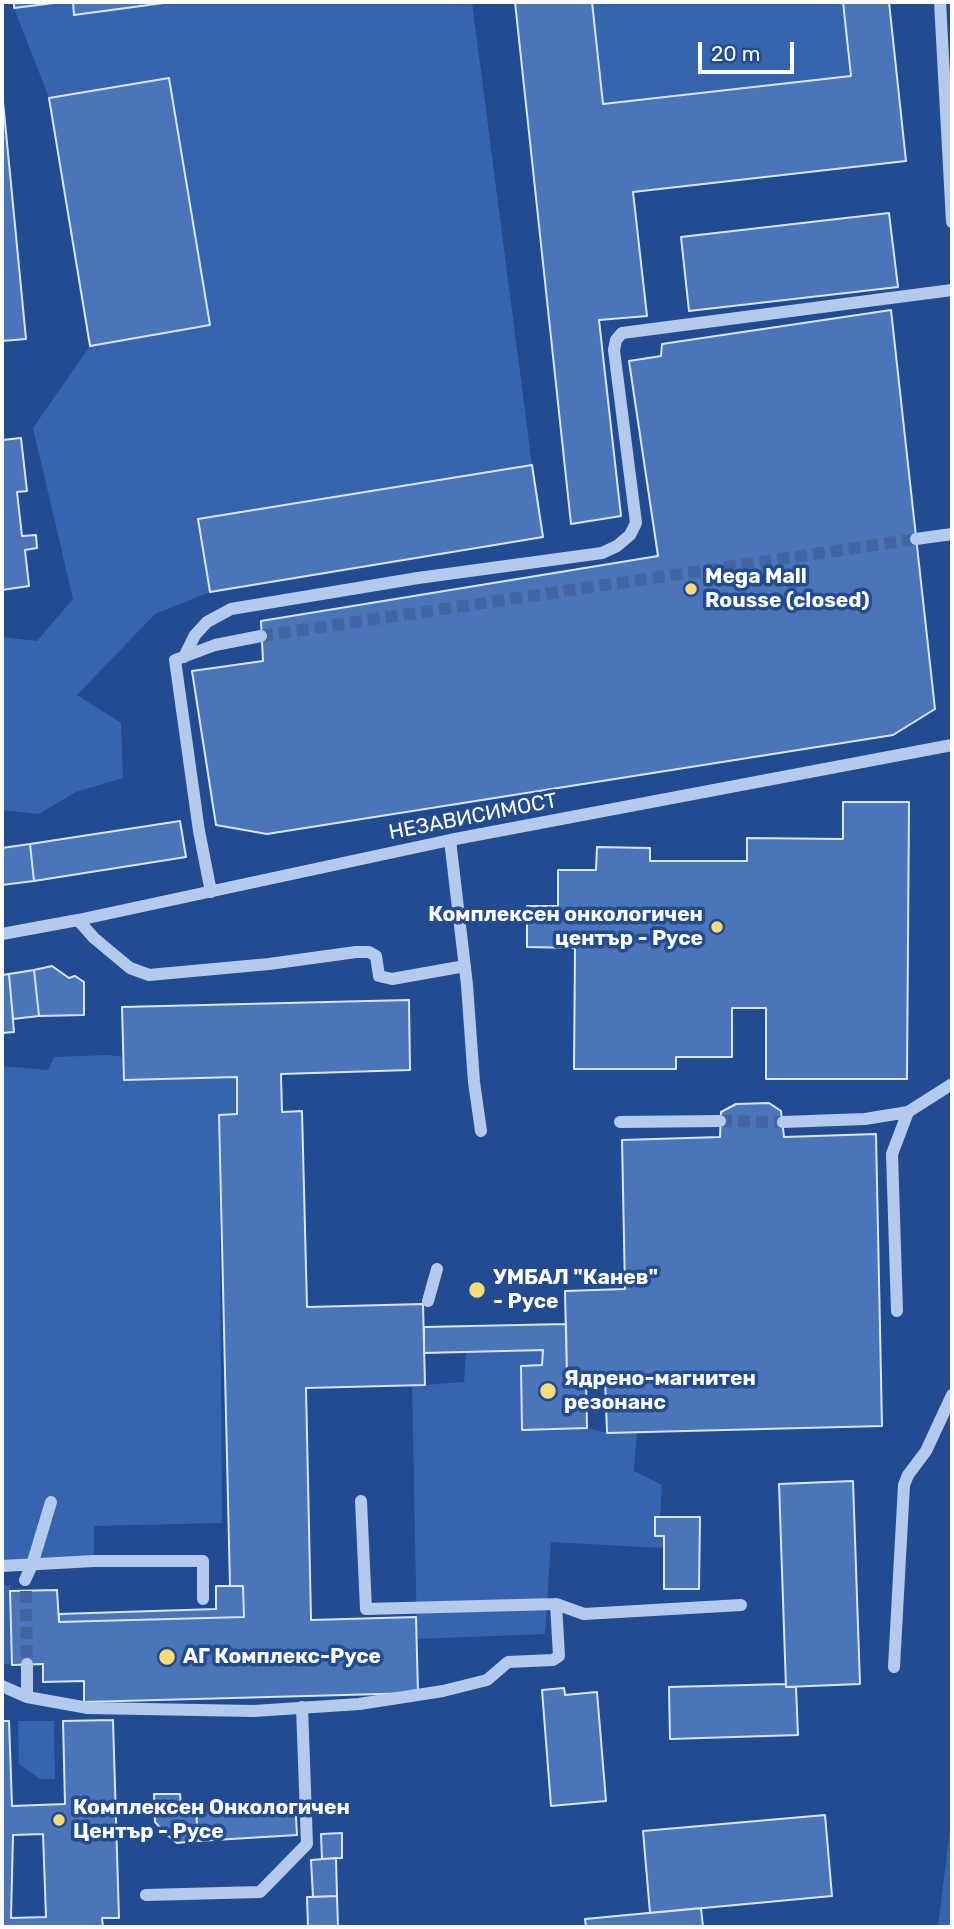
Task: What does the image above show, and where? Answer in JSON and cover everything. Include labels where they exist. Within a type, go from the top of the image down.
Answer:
[{"type":"street","points":[[940,2],[952,222]]},
{"type":"street","points":[[184,657],[195,635],[207,622],[231,609],[418,578],[602,553],[617,546],[630,535],[636,523],[614,350],[616,340],[622,333],[952,290]]},
{"type":"street","points":[[916,539],[952,534]]},
{"type":"street","points":[[211,892],[175,660],[215,645],[261,635]]},
{"type":"street","name":"НЕЗАВИСИМОСТ","points":[[2,934],[450,840],[952,745]]},
{"type":"street","points":[[450,840],[481,1131]]},
{"type":"street","points":[[78,920],[94,938],[130,968],[149,975],[269,964],[356,952],[369,952],[376,956],[379,976],[392,979],[465,966]]},
{"type":"street","points":[[783,1122],[865,1119],[908,1112],[952,1084]]},
{"type":"street","points":[[897,1311],[892,1154],[908,1112]]},
{"type":"street","points":[[620,1122],[720,1121]]},
{"type":"street","points":[[428,1300],[436,1269]]},
{"type":"street","points":[[894,1667],[904,1485],[926,1451],[952,1395]]},
{"type":"street","points":[[361,1501],[366,1608],[556,1604],[584,1614],[741,1605]]},
{"type":"street","points":[[4,1567],[19,1569],[26,1586],[51,1502]]},
{"type":"street","points":[[4,1567],[94,1562],[202,1561],[203,1599]]},
{"type":"street","points":[[2,1686],[27,1697],[88,1708],[254,1711],[359,1704],[443,1691],[487,1680],[508,1662],[553,1660],[559,1656],[556,1604]]},
{"type":"street","points":[[27,1664],[27,1697]]},
{"type":"street","points":[[146,1895],[260,1892],[307,1844],[302,1707]]},
{"type":"shaded area","points":[[73,2],[75,15],[171,2],[472,2],[532,465],[199,519],[210,592],[155,614],[77,695],[121,723],[123,778],[76,792],[39,814],[2,810],[2,637],[37,641],[73,599],[33,428],[90,346],[210,325],[169,78],[49,98],[14,8]]},
{"type":"shaded area","points":[[592,2],[843,2],[851,76],[603,104]]},
{"type":"shaded area","points":[[54,1057],[124,1057],[124,1080],[237,1077],[237,1114],[219,1115],[222,1523],[94,1526],[94,1561],[2,1566],[2,1066],[48,1070]]},
{"type":"shaded area","points":[[543,1350],[542,1365],[521,1366],[522,1429],[587,1428],[607,1433],[637,1432],[634,1471],[662,1485],[660,1517],[655,1517],[655,1536],[664,1536],[664,1548],[551,1542],[545,1634],[417,1639],[412,1386],[464,1382],[466,1352]]},
{"type":"shaded area","points":[[10,1585],[12,1665],[2,1664],[2,1586]]},
{"type":"shaded area","points":[[18,1721],[54,1721],[55,1779],[40,1779],[19,1764]]},
{"type":"shaded area","points":[[952,1813],[952,1927],[938,1927]]},
{"type":"building","points":[[14,2],[62,2],[14,8]]},
{"type":"building","points":[[73,2],[171,2],[74,15]]},
{"type":"building","points":[[515,2],[592,2],[603,104],[851,76],[843,2],[889,2],[906,161],[633,192],[647,316],[599,320],[621,516],[571,524]]},
{"type":"building","points":[[169,78],[210,325],[90,346],[49,98]]},
{"type":"building","points":[[2,91],[26,339],[2,341]]},
{"type":"building","points":[[889,213],[898,287],[689,311],[681,237]]},
{"type":"building","name":"Mega Mall Rousse (closed)","points":[[891,310],[935,709],[893,735],[267,834],[216,825],[192,671],[263,661],[261,621],[658,556],[629,361],[661,356],[662,344]]},
{"type":"building","points":[[21,438],[27,491],[17,492],[22,536],[36,535],[37,548],[25,550],[29,586],[2,590],[2,440]]},
{"type":"building","points":[[532,465],[543,537],[210,592],[198,519]]},
{"type":"building","name":"Комплексен онкологичен център - Русе","points":[[843,802],[909,802],[907,1079],[766,1079],[766,1008],[732,1008],[732,1057],[676,1057],[676,1069],[574,1069],[575,948],[527,947],[527,906],[558,906],[558,870],[596,870],[597,847],[650,848],[650,861],[747,861],[747,838],[843,839]]},
{"type":"building","points":[[180,821],[186,857],[34,881],[30,844]]},
{"type":"building","points":[[30,844],[34,881],[2,885],[2,848]]},
{"type":"building","points":[[52,966],[69,978],[75,976],[84,982],[84,1015],[39,1016],[34,970]]},
{"type":"building","points":[[34,970],[39,1016],[13,1019],[9,974]]},
{"type":"building","points":[[9,974],[14,1032],[2,1033],[2,975]]},
{"type":"building","points":[[409,1000],[410,1070],[281,1074],[282,1112],[302,1111],[307,1307],[423,1304],[425,1385],[306,1388],[311,1620],[416,1617],[418,1693],[84,1702],[84,1681],[43,1682],[43,1664],[12,1665],[10,1591],[57,1590],[59,1622],[244,1617],[243,1586],[230,1586],[219,1115],[237,1114],[237,1077],[124,1080],[122,1007]]},
{"type":"building","points":[[769,1103],[781,1111],[784,1137],[876,1134],[882,1426],[607,1433],[605,1377],[567,1378],[565,1291],[625,1289],[622,1140],[720,1137],[721,1112],[736,1104]]},
{"type":"building","points":[[566,1324],[567,1378],[586,1378],[587,1428],[522,1430],[521,1366],[542,1365],[543,1350],[424,1353],[424,1327]]},
{"type":"building","points":[[853,1481],[860,1684],[786,1687],[779,1484]]},
{"type":"building","points":[[655,1517],[700,1517],[699,1589],[664,1589],[664,1536],[655,1536]]},
{"type":"building","points":[[216,1586],[243,1586],[244,1617],[59,1622],[59,1614],[216,1609]]},
{"type":"building","points":[[786,1684],[786,1687],[796,1687],[798,1735],[670,1739],[669,1687]]},
{"type":"building","points":[[564,1688],[565,1695],[597,1692],[606,1801],[551,1806],[542,1690]]},
{"type":"building","name":"Комплексен Онкологичен Център - Русе","points":[[113,1720],[119,1918],[102,1918],[103,1927],[2,1927],[2,1721],[9,1721],[12,1806],[65,1804],[63,1721]],"holes":[[[43,1834],[46,1917],[11,1918],[13,1835]]]},
{"type":"building","points":[[154,1794],[180,1794],[181,1806],[196,1811],[198,1841],[177,1843],[166,1834],[155,1822]]},
{"type":"building","points":[[295,1801],[297,1835],[198,1841],[196,1807]]},
{"type":"building","points":[[825,1815],[832,1896],[650,1913],[643,1831]]},
{"type":"building","points":[[342,1833],[342,1858],[322,1859],[321,1834]]},
{"type":"building","points":[[336,1858],[337,1896],[313,1897],[311,1860]]},
{"type":"building","points":[[337,1896],[338,1927],[308,1927],[307,1897]]},
{"type":"building","points":[[701,1908],[703,1927],[586,1927],[585,1919]]},
{"type":"tunnel","points":[[261,636],[916,539]]},
{"type":"tunnel","points":[[720,1121],[783,1122]]},
{"type":"tunnel","points":[[26,1591],[27,1664]]},
{"type":"place","name":"Mega Mall Rousse (closed)","points":[[691,589]]},
{"type":"place","name":"Комплексен онкологичен център - Русе","points":[[717,927]]},
{"type":"place","name":"УМБАЛ \"Канев\" - Русе","points":[[477,1290]]},
{"type":"place","name":"Ядрено-магнитен резонанс","points":[[548,1391]]},
{"type":"place","name":"АГ Комплекс-Русе","points":[[167,1657]]},
{"type":"place","name":"Комплексен Онкологичен Център - Русе","points":[[59,1820]]}]
